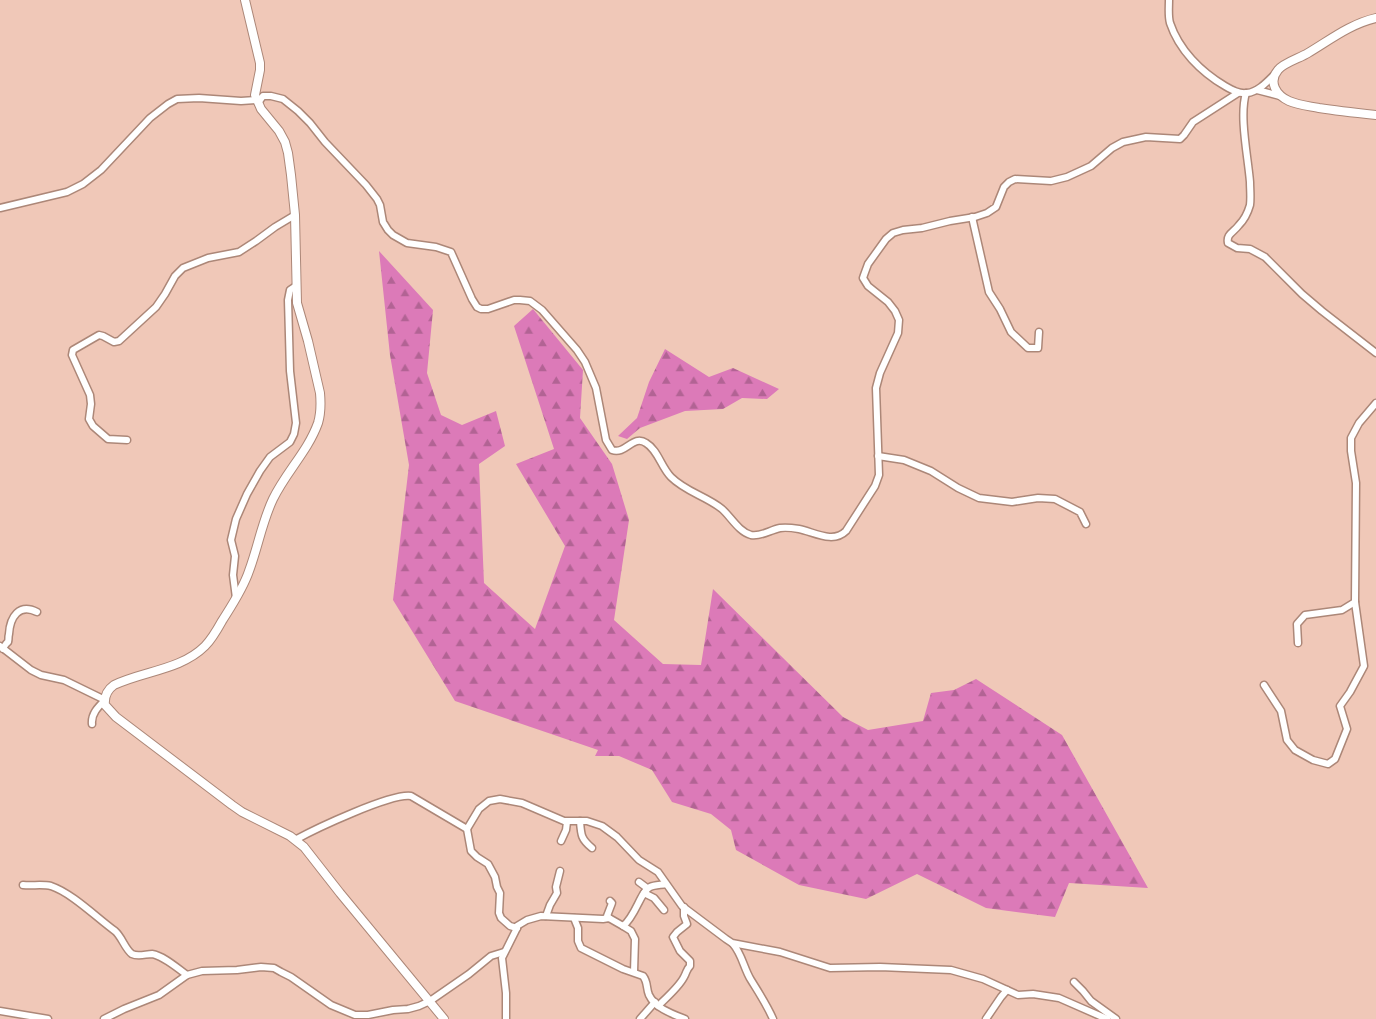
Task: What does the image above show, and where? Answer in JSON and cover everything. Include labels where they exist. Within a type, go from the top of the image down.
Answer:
[{"type":"street","points":[[92,724],[91,719],[94,712],[105,700],[108,690],[114,685],[180,662],[199,651],[212,638],[249,572],[260,532],[279,486],[310,440],[320,416],[320,393],[297,303],[291,174],[285,142],[257,102],[255,91],[260,63],[245,0]]},
{"type":"street","points":[[1169,0],[1172,29],[1192,60],[1202,70],[1238,93],[1257,90],[1280,67],[1306,54],[1349,27],[1376,18]]},
{"type":"street","points":[[1275,74],[1274,87],[1280,96]]},
{"type":"street","points":[[1257,90],[1280,96],[1300,105],[1376,115]]},
{"type":"street","points":[[0,208],[67,192],[83,184],[106,165],[150,118],[177,99],[199,98],[257,102],[267,95],[278,97],[288,102],[303,116],[371,191],[380,205],[386,227],[400,240],[451,252],[477,306],[481,309],[488,309],[520,300],[530,301],[538,307],[586,362],[596,388],[606,440],[612,450],[618,452],[638,441],[644,442],[652,448],[663,467],[673,479],[688,490],[721,508],[745,532],[751,535],[785,528],[826,536],[839,536],[852,524],[878,479],[880,468],[878,456],[877,381],[898,333],[899,320],[888,302],[868,286],[864,278],[864,271],[886,239],[893,233],[903,230],[972,218],[987,213],[996,207],[1004,187],[1012,180],[1052,181],[1067,177],[1091,166],[1116,144],[1146,137],[1180,138],[1198,118],[1238,93]]},
{"type":"street","points":[[1246,93],[1244,113],[1250,204],[1239,225],[1229,235],[1227,239],[1228,244],[1236,248],[1250,249],[1265,257],[1302,294],[1376,353]]},
{"type":"street","points":[[127,440],[108,439],[94,428],[91,423],[89,416],[90,395],[72,355],[73,350],[99,335],[114,342],[119,341],[156,307],[182,268],[208,258],[240,252],[294,215]]},
{"type":"street","points":[[972,218],[989,292],[1011,332],[1028,348],[1038,348],[1039,332]]},
{"type":"street","points":[[236,598],[234,581],[235,556],[231,540],[236,519],[260,471],[272,455],[290,442],[294,434],[296,423],[290,371],[288,300],[290,290],[296,286]]},
{"type":"street","points":[[1264,685],[1281,711],[1287,740],[1295,750],[1313,760],[1328,764],[1335,759],[1347,730],[1340,706],[1364,666],[1355,602],[1356,483],[1351,438],[1359,424],[1376,403]]},
{"type":"street","points":[[878,456],[904,460],[931,471],[958,488],[979,498],[1012,502],[1038,498],[1056,499],[1080,512],[1086,524]]},
{"type":"street","points":[[1298,643],[1297,624],[1305,615],[1342,610],[1355,602]]},
{"type":"street","points":[[37,612],[26,609],[16,615],[9,632],[8,641],[3,650],[30,670],[64,680],[105,700],[107,707],[116,717],[232,805],[296,840],[308,851],[340,893],[444,1019]]},
{"type":"street","points":[[296,840],[331,822],[404,795],[411,796],[467,829]]},
{"type":"street","points":[[517,928],[510,926],[501,918],[499,913],[500,893],[495,877],[488,864],[471,851],[467,829],[479,809],[489,801],[500,799],[522,803],[567,822],[587,821],[596,823],[612,833],[635,856],[658,872],[673,895],[684,907],[732,943],[738,950],[751,979],[773,1019]]},
{"type":"street","points":[[580,821],[584,842],[592,848]]},
{"type":"street","points":[[561,842],[567,822]]},
{"type":"street","points":[[546,916],[557,893],[556,887],[560,872]]},
{"type":"street","points":[[640,882],[664,910]]},
{"type":"street","points":[[623,926],[629,921],[646,891],[653,886],[666,884]]},
{"type":"street","points":[[23,886],[47,886],[60,891],[82,905],[117,933],[131,953],[157,956],[187,975]]},
{"type":"street","points":[[609,918],[607,914],[612,903],[610,901]]},
{"type":"street","points":[[640,1019],[671,993],[690,966],[690,961],[680,951],[674,937],[687,924],[684,916],[684,907]]},
{"type":"street","points":[[506,1019],[506,993],[502,958],[517,926],[527,920],[546,916],[609,918],[630,931],[635,939],[634,972]]},
{"type":"street","points":[[574,918],[578,928],[578,941],[582,948],[623,969],[640,974],[646,978],[649,995],[656,1004],[673,1015],[685,1019]]},
{"type":"street","points":[[732,943],[780,952],[830,968],[889,967],[951,970],[983,979],[1018,995],[1033,994],[1059,998],[1106,1019]]},
{"type":"street","points":[[104,1019],[159,995],[187,975],[209,971],[261,967],[274,968],[291,977],[331,1005],[344,1011],[362,1015],[415,1008],[430,1001],[491,956],[504,952]]},
{"type":"street","points":[[1074,982],[1091,1001],[1116,1019]]},
{"type":"street","points":[[986,1019],[1007,990]]},
{"type":"street","points":[[0,1011],[48,1019]]},
{"type":"green space","points":[[379,251],[433,310],[427,373],[441,415],[462,425],[496,411],[505,446],[479,464],[484,583],[535,629],[565,546],[516,464],[554,449],[514,326],[533,309],[583,370],[580,418],[612,464],[629,520],[614,620],[663,664],[701,665],[713,589],[843,717],[868,730],[923,721],[931,693],[954,690],[976,679],[1062,735],[1148,888],[1069,883],[1055,917],[986,908],[917,874],[866,899],[799,885],[736,850],[731,830],[711,814],[672,802],[652,770],[619,756],[595,756],[598,750],[455,701],[393,600],[409,465],[390,355]]},
{"type":"green space","points":[[665,349],[709,377],[733,368],[779,389],[767,399],[742,398],[723,409],[685,411],[640,428],[627,439],[618,436],[637,418],[649,382]]}]
